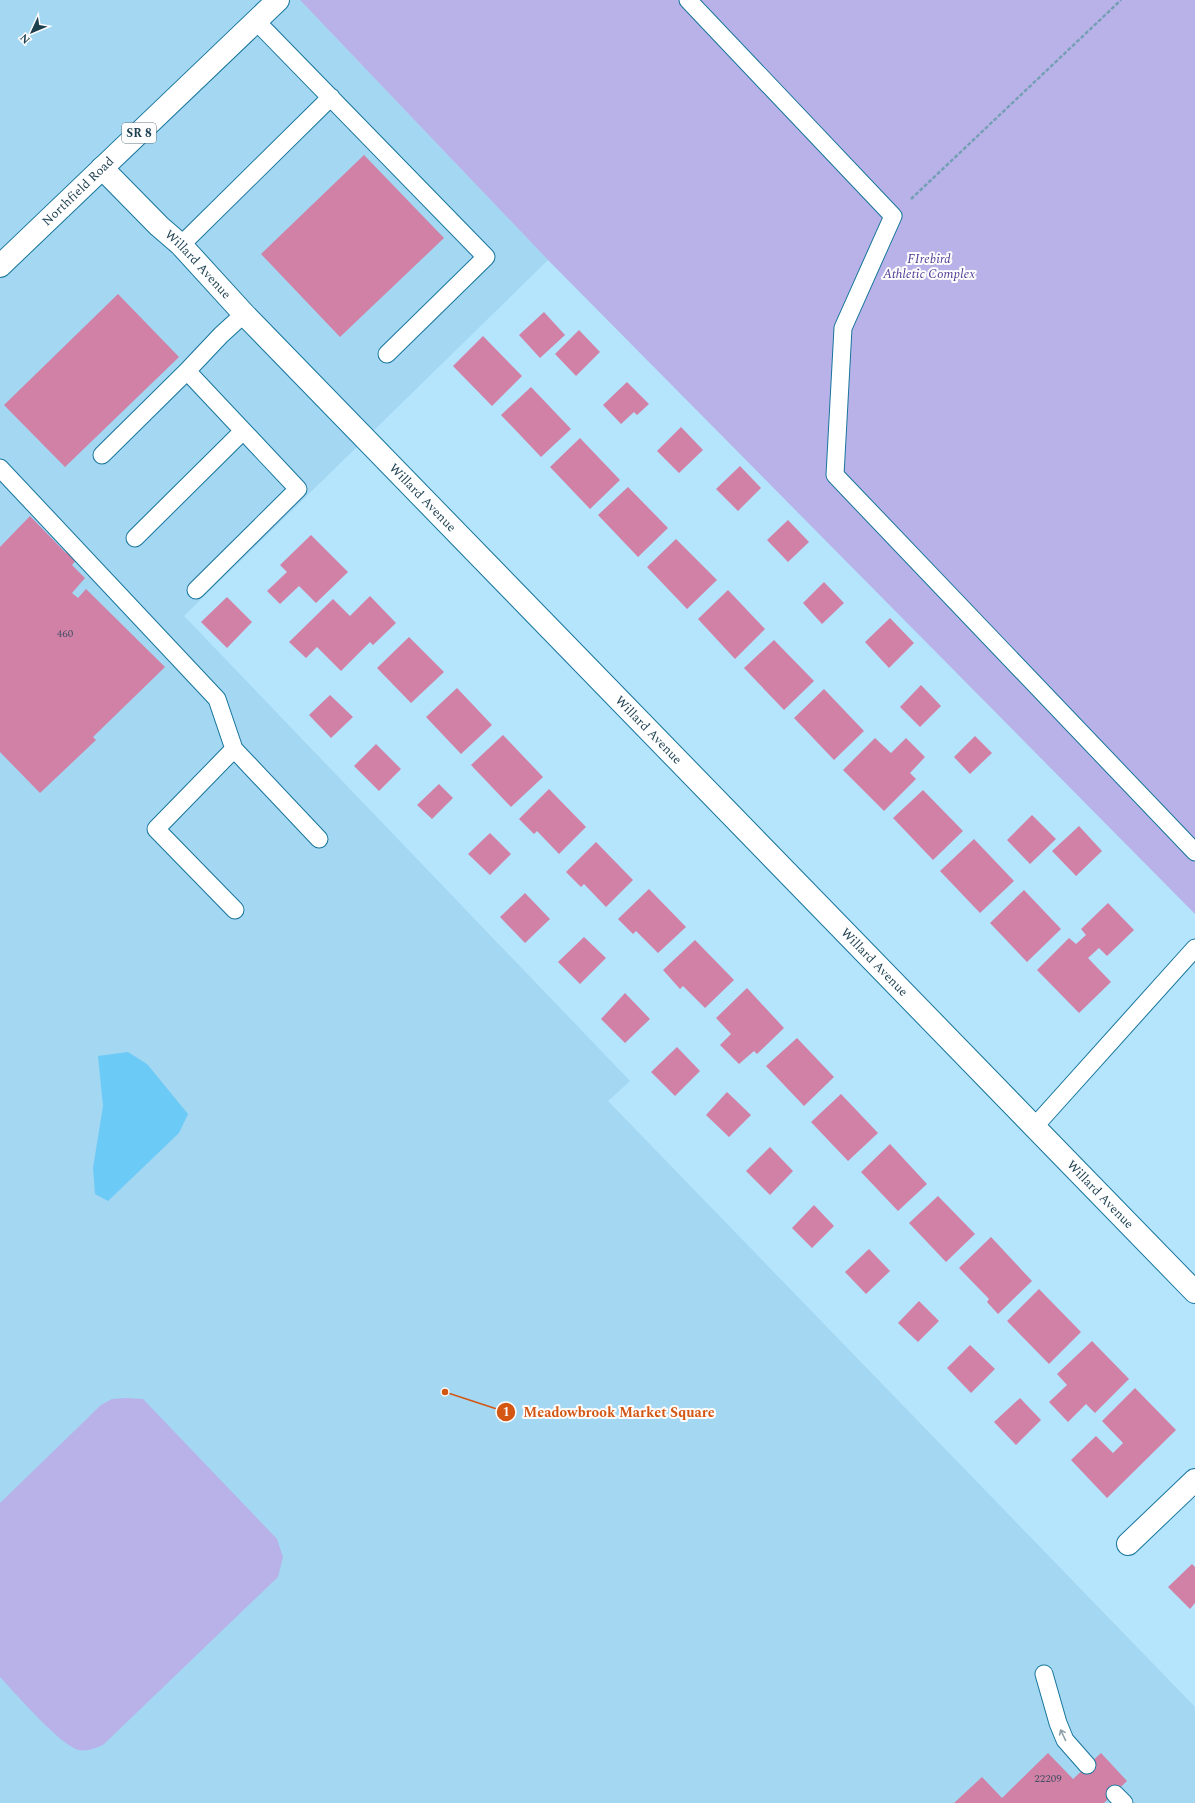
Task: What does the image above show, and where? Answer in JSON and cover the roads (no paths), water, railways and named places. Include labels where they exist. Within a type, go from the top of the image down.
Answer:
[{"type":"street","name":"Northfield Road","points":[[0,266],[278,0]]},
{"type":"street","name":"Willard Avenue","points":[[102,168],[180,245],[244,314],[1195,1292]]},
{"type":"street","points":[[1128,1544],[1195,1480]]},
{"type":"lane","points":[[688,0],[893,216],[843,328],[835,475],[1195,852]]},
{"type":"lane","points":[[256,21],[486,258],[387,354]]},
{"type":"lane","points":[[180,245],[331,97]]},
{"type":"lane","points":[[102,455],[187,371],[221,334],[244,314]]},
{"type":"lane","points":[[187,371],[298,489],[196,590]]},
{"type":"lane","points":[[135,538],[243,430]]},
{"type":"lane","points":[[0,468],[217,699],[234,749],[319,839]]},
{"type":"lane","points":[[234,749],[156,829],[235,910]]},
{"type":"lane","points":[[1035,1126],[1195,948]]},
{"type":"lane","points":[[1044,1674],[1058,1723],[1065,1740],[1087,1765]]},
{"type":"place","name":"Meadowbrook Market Square","points":[[445,1392]]},
{"type":"park label","name":"FIrebird Athletic Complex","points":[[929,266]]}]
